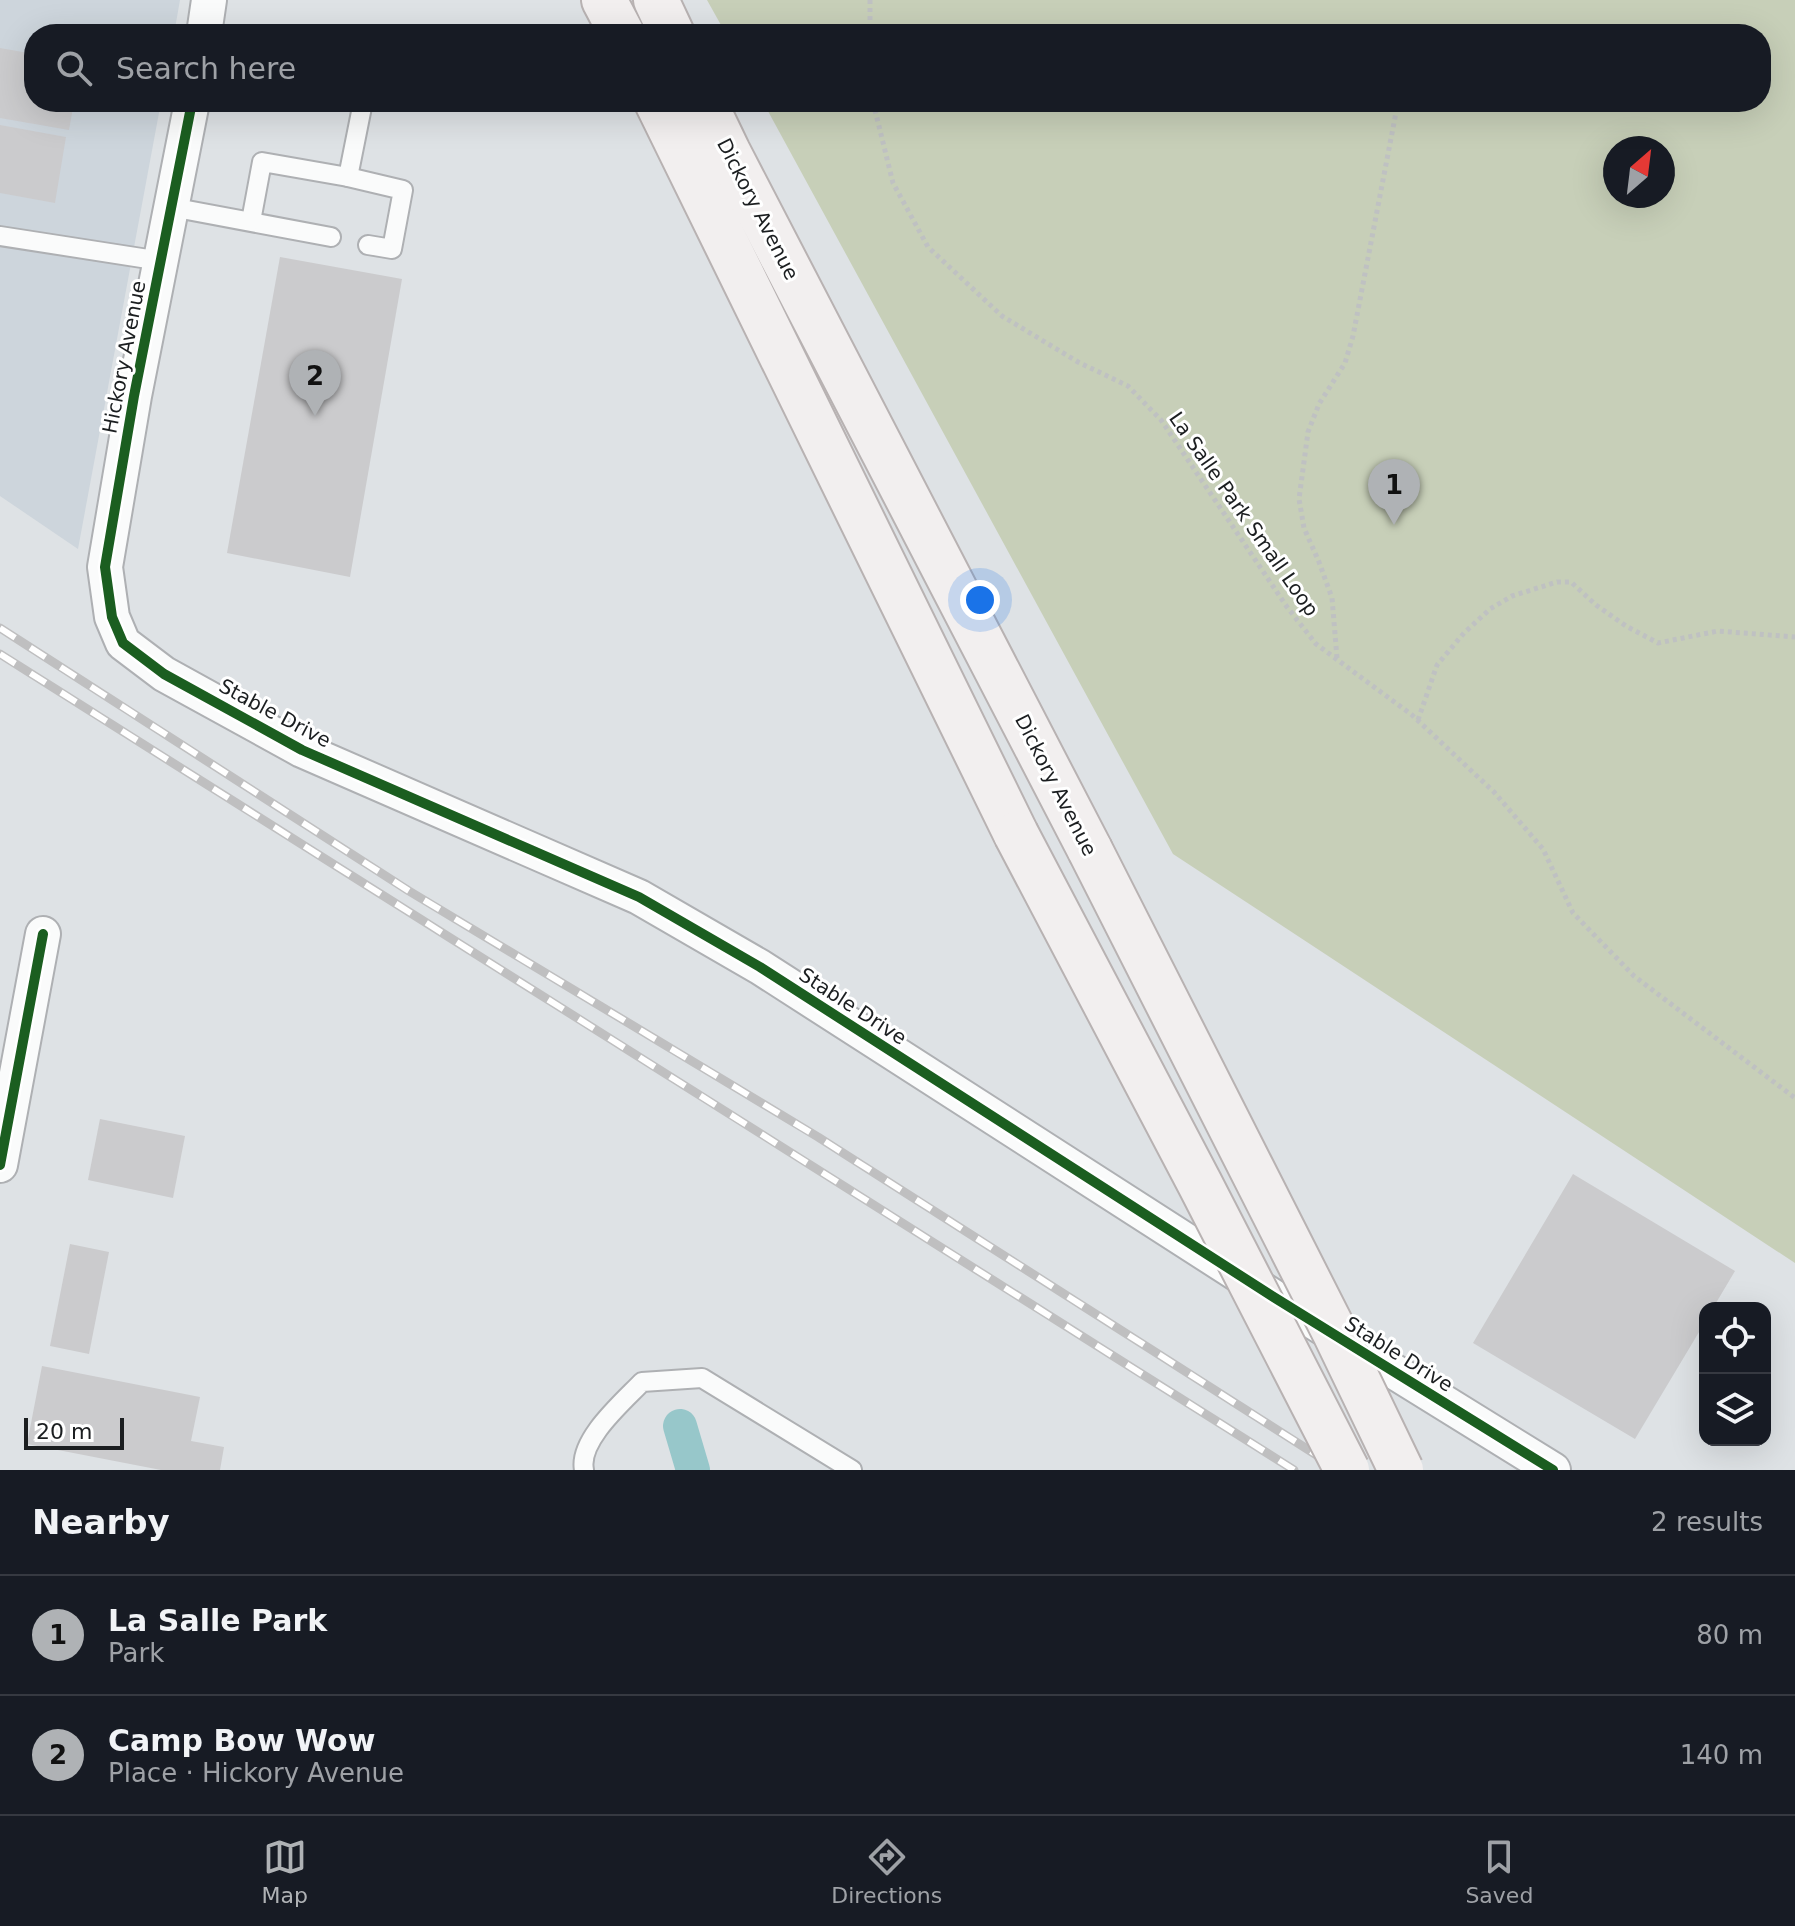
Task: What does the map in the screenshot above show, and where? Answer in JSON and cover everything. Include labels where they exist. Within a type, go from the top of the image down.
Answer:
[{"type":"main road","points":[[604,0],[617,24]]},
{"type":"main road","points":[[656,0],[667,24]]},
{"type":"main road","points":[[662,112],[1016,834],[1237,1253],[1347,1470]]},
{"type":"main road","name":"Dickory Avenue","points":[[709,112],[1090,850],[1335,1333],[1401,1470]]},
{"type":"street","points":[[205,24],[209,0]]},
{"type":"street","name":"Hickory Avenue","points":[[114,620],[105,567],[134,396],[190,112]]},
{"type":"street","name":"Stable Drive","points":[[114,620],[123,643],[164,674],[302,750],[639,897],[760,967],[1272,1296],[1553,1470]]},
{"type":"street","points":[[0,1165],[43,934]]},
{"type":"lane","points":[[348,177],[361,112]]},
{"type":"lane","points":[[251,221],[262,162],[403,190],[392,249],[368,245]]},
{"type":"lane","points":[[171,207],[331,237]]},
{"type":"lane","points":[[0,236],[161,261]]},
{"type":"lane","points":[[584,1470],[582,1463],[593,1436],[642,1382],[702,1378],[852,1470]]},
{"type":"path","points":[[870,0],[870,24]]},
{"type":"path","points":[[1337,659],[1332,598],[1304,528],[1299,499],[1308,432],[1319,404],[1345,363],[1353,336],[1396,112]]},
{"type":"path","points":[[1415,717],[1421,711],[1437,665],[1464,633],[1490,609],[1512,596],[1557,582],[1571,582],[1596,605],[1658,643],[1718,631],[1795,637]]},
{"type":"shaded area","points":[[0,0],[180,0],[176,24],[24,24],[24,112],[159,112],[78,549],[0,496]]},
{"type":"green space","points":[[707,0],[1795,0],[1795,1263],[1173,854],[768,112],[1771,112],[1771,24],[720,24]]},
{"type":"building","points":[[0,48],[24,52],[24,112],[72,112],[69,130],[0,118]]},
{"type":"building","points":[[0,125],[66,137],[55,203],[0,193]]},
{"type":"building","points":[[280,257],[402,279],[350,577],[227,553]]},
{"type":"building","points":[[100,1119],[185,1136],[173,1198],[88,1180]]},
{"type":"building","points":[[1573,1174],[1735,1271],[1717,1302],[1699,1302],[1699,1332],[1635,1439],[1473,1343]]},
{"type":"building","points":[[70,1244],[109,1252],[89,1354],[50,1346]]},
{"type":"building","points":[[42,1366],[200,1397],[191,1441],[224,1447],[220,1470],[161,1470],[27,1444]]},
{"type":"waterway","points":[[680,1426],[693,1470]]},
{"type":"railway","points":[[0,628],[409,891],[818,1137],[1340,1470]]},
{"type":"railway","points":[[0,654],[1294,1470]]},
{"type":"cycle path","points":[[190,112],[134,396],[105,567],[112,617],[123,643],[164,674],[302,750],[639,897],[760,967],[1272,1296],[1553,1470]]},
{"type":"cycle path","points":[[0,1165],[43,934]]},
{"type":"place","name":"Camp Bow Wow","points":[[315,416]]},
{"type":"place","name":"La Salle Park","points":[[1394,525]]}]
